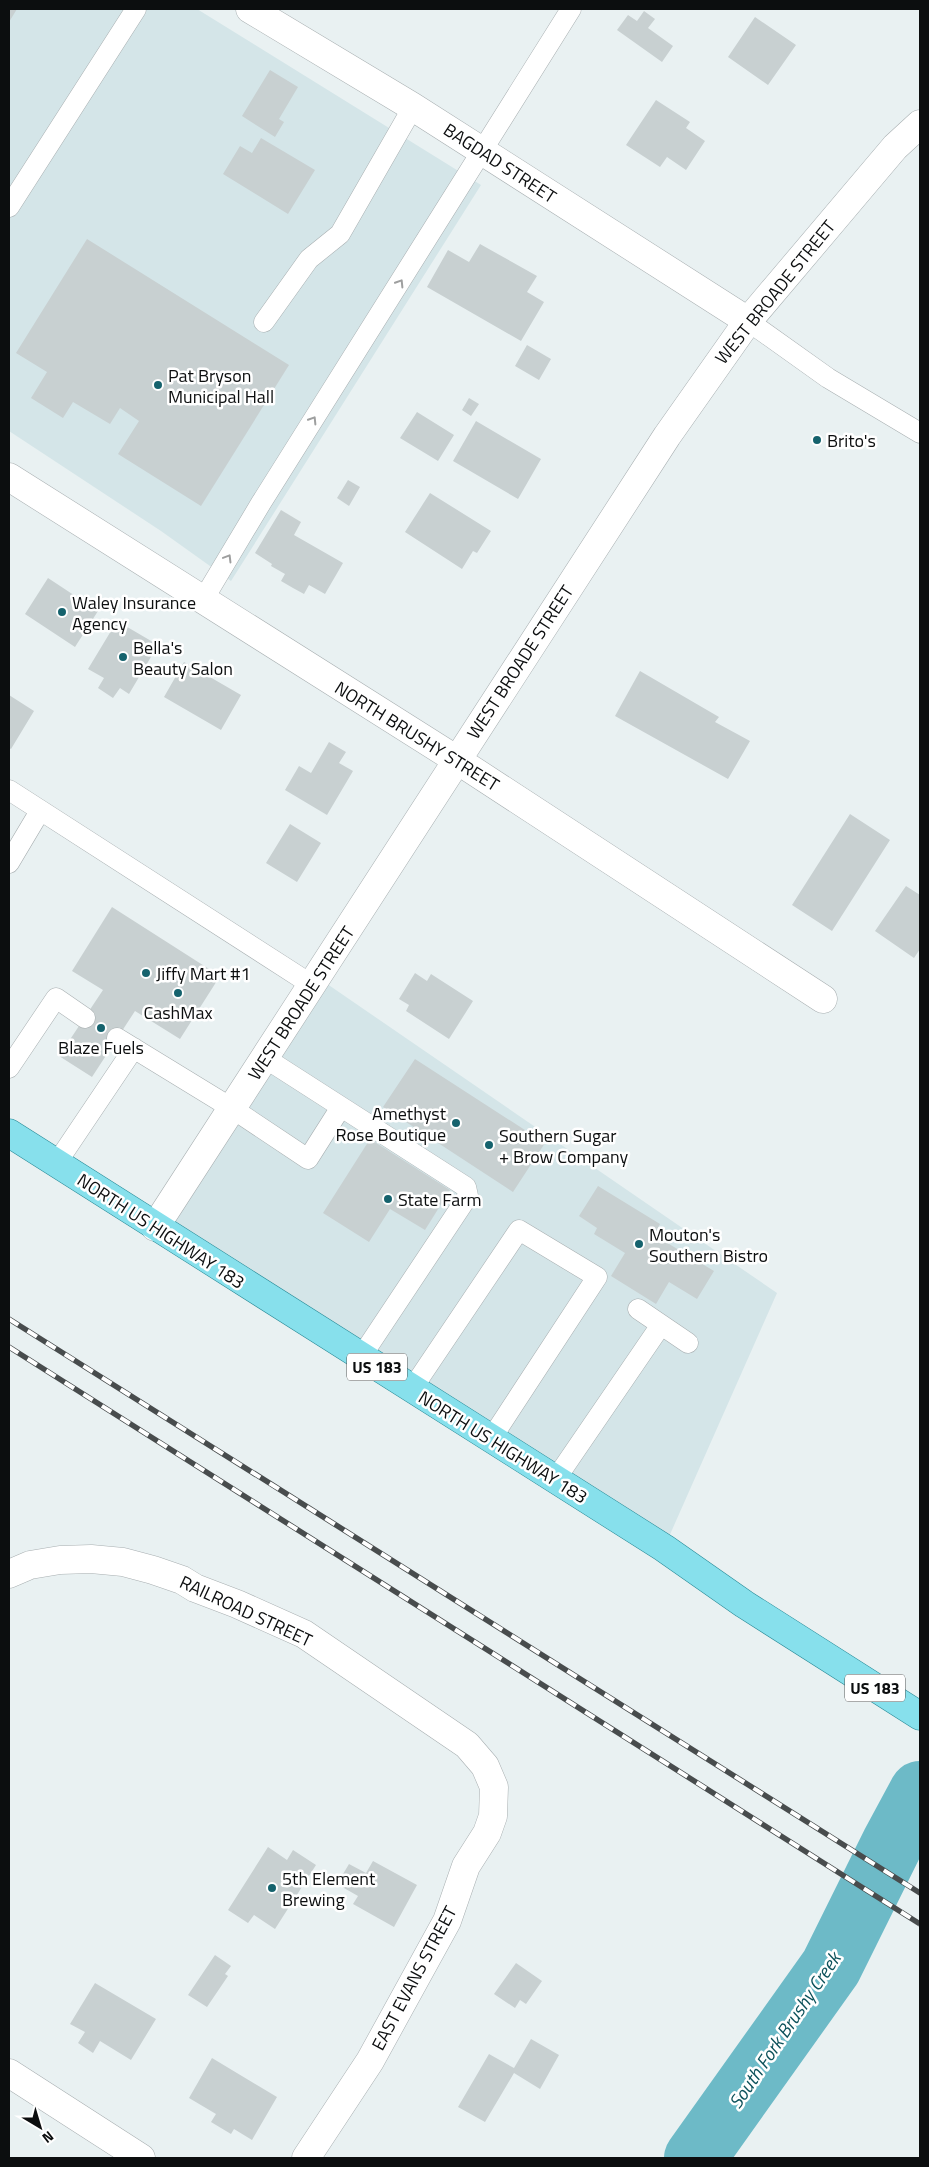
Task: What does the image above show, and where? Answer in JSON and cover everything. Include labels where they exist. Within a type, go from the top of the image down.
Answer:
[{"type":"main road","name":"NORTH US HIGHWAY 183","points":[[9,1133],[664,1548],[744,1604],[920,1716]]},
{"type":"street","name":"BAGDAD STREET","points":[[250,9],[413,107],[748,321]]},
{"type":"street","name":"WEST BROADE STREET","points":[[155,1227],[667,436],[748,321],[895,148],[920,124]]},
{"type":"street","name":"NORTH BRUSHY STREET","points":[[9,477],[457,760],[823,999]]},
{"type":"street","name":"RAILROAD STREET","points":[[9,1574],[30,1565],[60,1560],[92,1559],[123,1562],[153,1570],[238,1604],[304,1634],[467,1745],[485,1766],[494,1787]]},
{"type":"street","name":"EAST EVANS STREET","points":[[306,2158],[370,2061],[447,1920],[466,1866],[487,1833],[493,1816],[494,1787]]},
{"type":"street","points":[[9,2073],[141,2158]]},
{"type":"lane","points":[[9,207],[136,9]]},
{"type":"lane","points":[[203,600],[261,502],[483,152],[571,9]]},
{"type":"lane","points":[[264,322],[309,259],[340,234],[413,107]]},
{"type":"lane","points":[[748,321],[828,378],[920,433]]},
{"type":"lane","points":[[9,790],[312,985]]},
{"type":"lane","points":[[9,863],[40,810]]},
{"type":"lane","points":[[9,1068],[56,998],[85,1018]]},
{"type":"lane","points":[[56,1164],[126,1043],[233,1109],[308,1159],[341,1107]]},
{"type":"lane","points":[[265,1058],[466,1187],[468,1196],[361,1357]]},
{"type":"lane","points":[[412,1389],[520,1230],[596,1277],[491,1439]]},
{"type":"lane","points":[[638,1309],[688,1343]]},
{"type":"lane","points":[[555,1480],[662,1325]]},
{"type":"shaded area","points":[[9,9],[197,9],[481,185],[231,581],[161,531],[9,431]]},
{"type":"shaded area","points":[[317,977],[777,1293],[664,1548],[155,1227]]},
{"type":"building","points":[[9,9],[17,9],[9,22]]},
{"type":"building","points":[[644,11],[655,19],[648,28],[673,46],[662,62],[617,30],[628,15],[637,21]]},
{"type":"building","points":[[755,17],[796,45],[768,85],[728,57]]},
{"type":"building","points":[[270,70],[298,87],[279,119],[284,122],[275,137],[242,116]]},
{"type":"building","points":[[656,100],[690,122],[686,128],[705,141],[686,170],[667,157],[660,167],[626,145]]},
{"type":"building","points":[[261,138],[315,170],[288,214],[223,174],[240,146],[252,153]]},
{"type":"building","name":"Pat Bryson Municipal Hall","points":[[87,239],[289,365],[201,506],[118,454],[139,421],[120,408],[110,424],[73,402],[63,418],[31,398],[47,372],[16,353]]},
{"type":"building","points":[[480,244],[537,276],[527,292],[544,302],[521,341],[427,287],[448,250],[469,262]]},
{"type":"building","points":[[527,345],[551,359],[539,380],[515,366]]},
{"type":"building","points":[[469,398],[479,404],[471,416],[462,410]]},
{"type":"building","points":[[417,412],[454,435],[438,461],[400,438]]},
{"type":"building","points":[[476,421],[541,459],[518,499],[453,461]]},
{"type":"building","points":[[348,480],[360,487],[349,506],[337,498]]},
{"type":"building","points":[[430,493],[491,531],[477,553],[473,551],[462,569],[405,532]]},
{"type":"building","points":[[281,510],[301,522],[294,535],[343,563],[325,594],[309,585],[304,594],[281,581],[285,574],[255,553]]},
{"type":"building","name":"Waley Insurance Agency","points":[[48,578],[98,611],[75,647],[25,614]]},
{"type":"building","name":"Bella's Beauty Salon","points":[[117,621],[158,645],[129,694],[120,688],[113,698],[98,688],[104,678],[88,669]]},
{"type":"building","points":[[184,662],[241,695],[221,730],[164,697]]},
{"type":"building","points":[[640,671],[719,717],[715,722],[750,741],[728,779],[615,716]]},
{"type":"building","points":[[9,695],[34,711],[11,749],[9,748]]},
{"type":"building","points":[[329,742],[346,752],[339,763],[353,771],[327,815],[285,790],[299,766],[311,773]]},
{"type":"building","points":[[850,814],[890,840],[832,931],[792,905]]},
{"type":"building","points":[[290,824],[321,843],[297,882],[266,863]]},
{"type":"building","points":[[906,886],[920,895],[920,949],[914,958],[875,931]]},
{"type":"building","name":"Jiffy Mart #1","points":[[112,907],[220,976],[180,1039],[135,1011],[92,1077],[59,1056],[103,990],[72,971]]},
{"type":"building","points":[[415,973],[427,981],[431,974],[473,1001],[449,1039],[406,1011],[409,1005],[399,999]]},
{"type":"building","points":[[415,1059],[545,1143],[513,1192],[383,1107]]},
{"type":"building","name":"State Farm","points":[[370,1139],[450,1190],[425,1230],[390,1209],[369,1242],[323,1213]]},
{"type":"building","name":"Mouton's Southern Bistro","points":[[598,1186],[660,1224],[654,1235],[714,1271],[697,1299],[669,1282],[656,1304],[611,1276],[625,1253],[594,1234],[597,1228],[579,1216]]},
{"type":"building","points":[[268,1847],[287,1860],[293,1850],[316,1865],[275,1929],[254,1915],[248,1923],[228,1910]]},
{"type":"building","points":[[373,1861],[417,1885],[394,1927],[353,1904],[358,1896],[337,1884],[349,1864],[366,1873]]},
{"type":"building","points":[[215,1955],[231,1966],[225,1974],[228,1976],[207,2007],[188,1995]]},
{"type":"building","points":[[516,1963],[542,1981],[526,2004],[520,2000],[515,2008],[494,1994]]},
{"type":"building","points":[[95,1983],[156,2019],[131,2060],[100,2041],[93,2053],[78,2043],[85,2032],[70,2024]]},
{"type":"building","points":[[531,2039],[559,2055],[540,2089],[514,2073],[485,2122],[458,2107],[489,2054],[514,2068]]},
{"type":"building","points":[[212,2058],[277,2097],[252,2140],[234,2129],[231,2134],[211,2122],[216,2114],[189,2098]]},
{"type":"waterway","name":"South Fork Brushy Creek","points":[[695,2158],[831,1967],[920,1792]]},
{"type":"railway","points":[[9,1319],[920,1893]]},
{"type":"railway","points":[[9,1347],[920,1924]]},
{"type":"place","name":"Pat Bryson Municipal Hall","points":[[158,385]]},
{"type":"place","name":"Brito's","points":[[817,440]]},
{"type":"place","name":"Waley Insurance Agency","points":[[62,612]]},
{"type":"place","name":"Bella's Beauty Salon","points":[[123,657]]},
{"type":"place","name":"Jiffy Mart #1","points":[[146,973]]},
{"type":"place","name":"CashMax","points":[[178,993]]},
{"type":"place","name":"Blaze Fuels","points":[[101,1028]]},
{"type":"place","name":"Amethyst Rose Boutique","points":[[456,1123]]},
{"type":"place","name":"Southern Sugar + Brow Company","points":[[489,1145]]},
{"type":"place","name":"State Farm","points":[[388,1199]]},
{"type":"place","name":"Mouton's Southern Bistro","points":[[639,1244]]},
{"type":"place","name":"5th Element Brewing","points":[[272,1888]]}]
